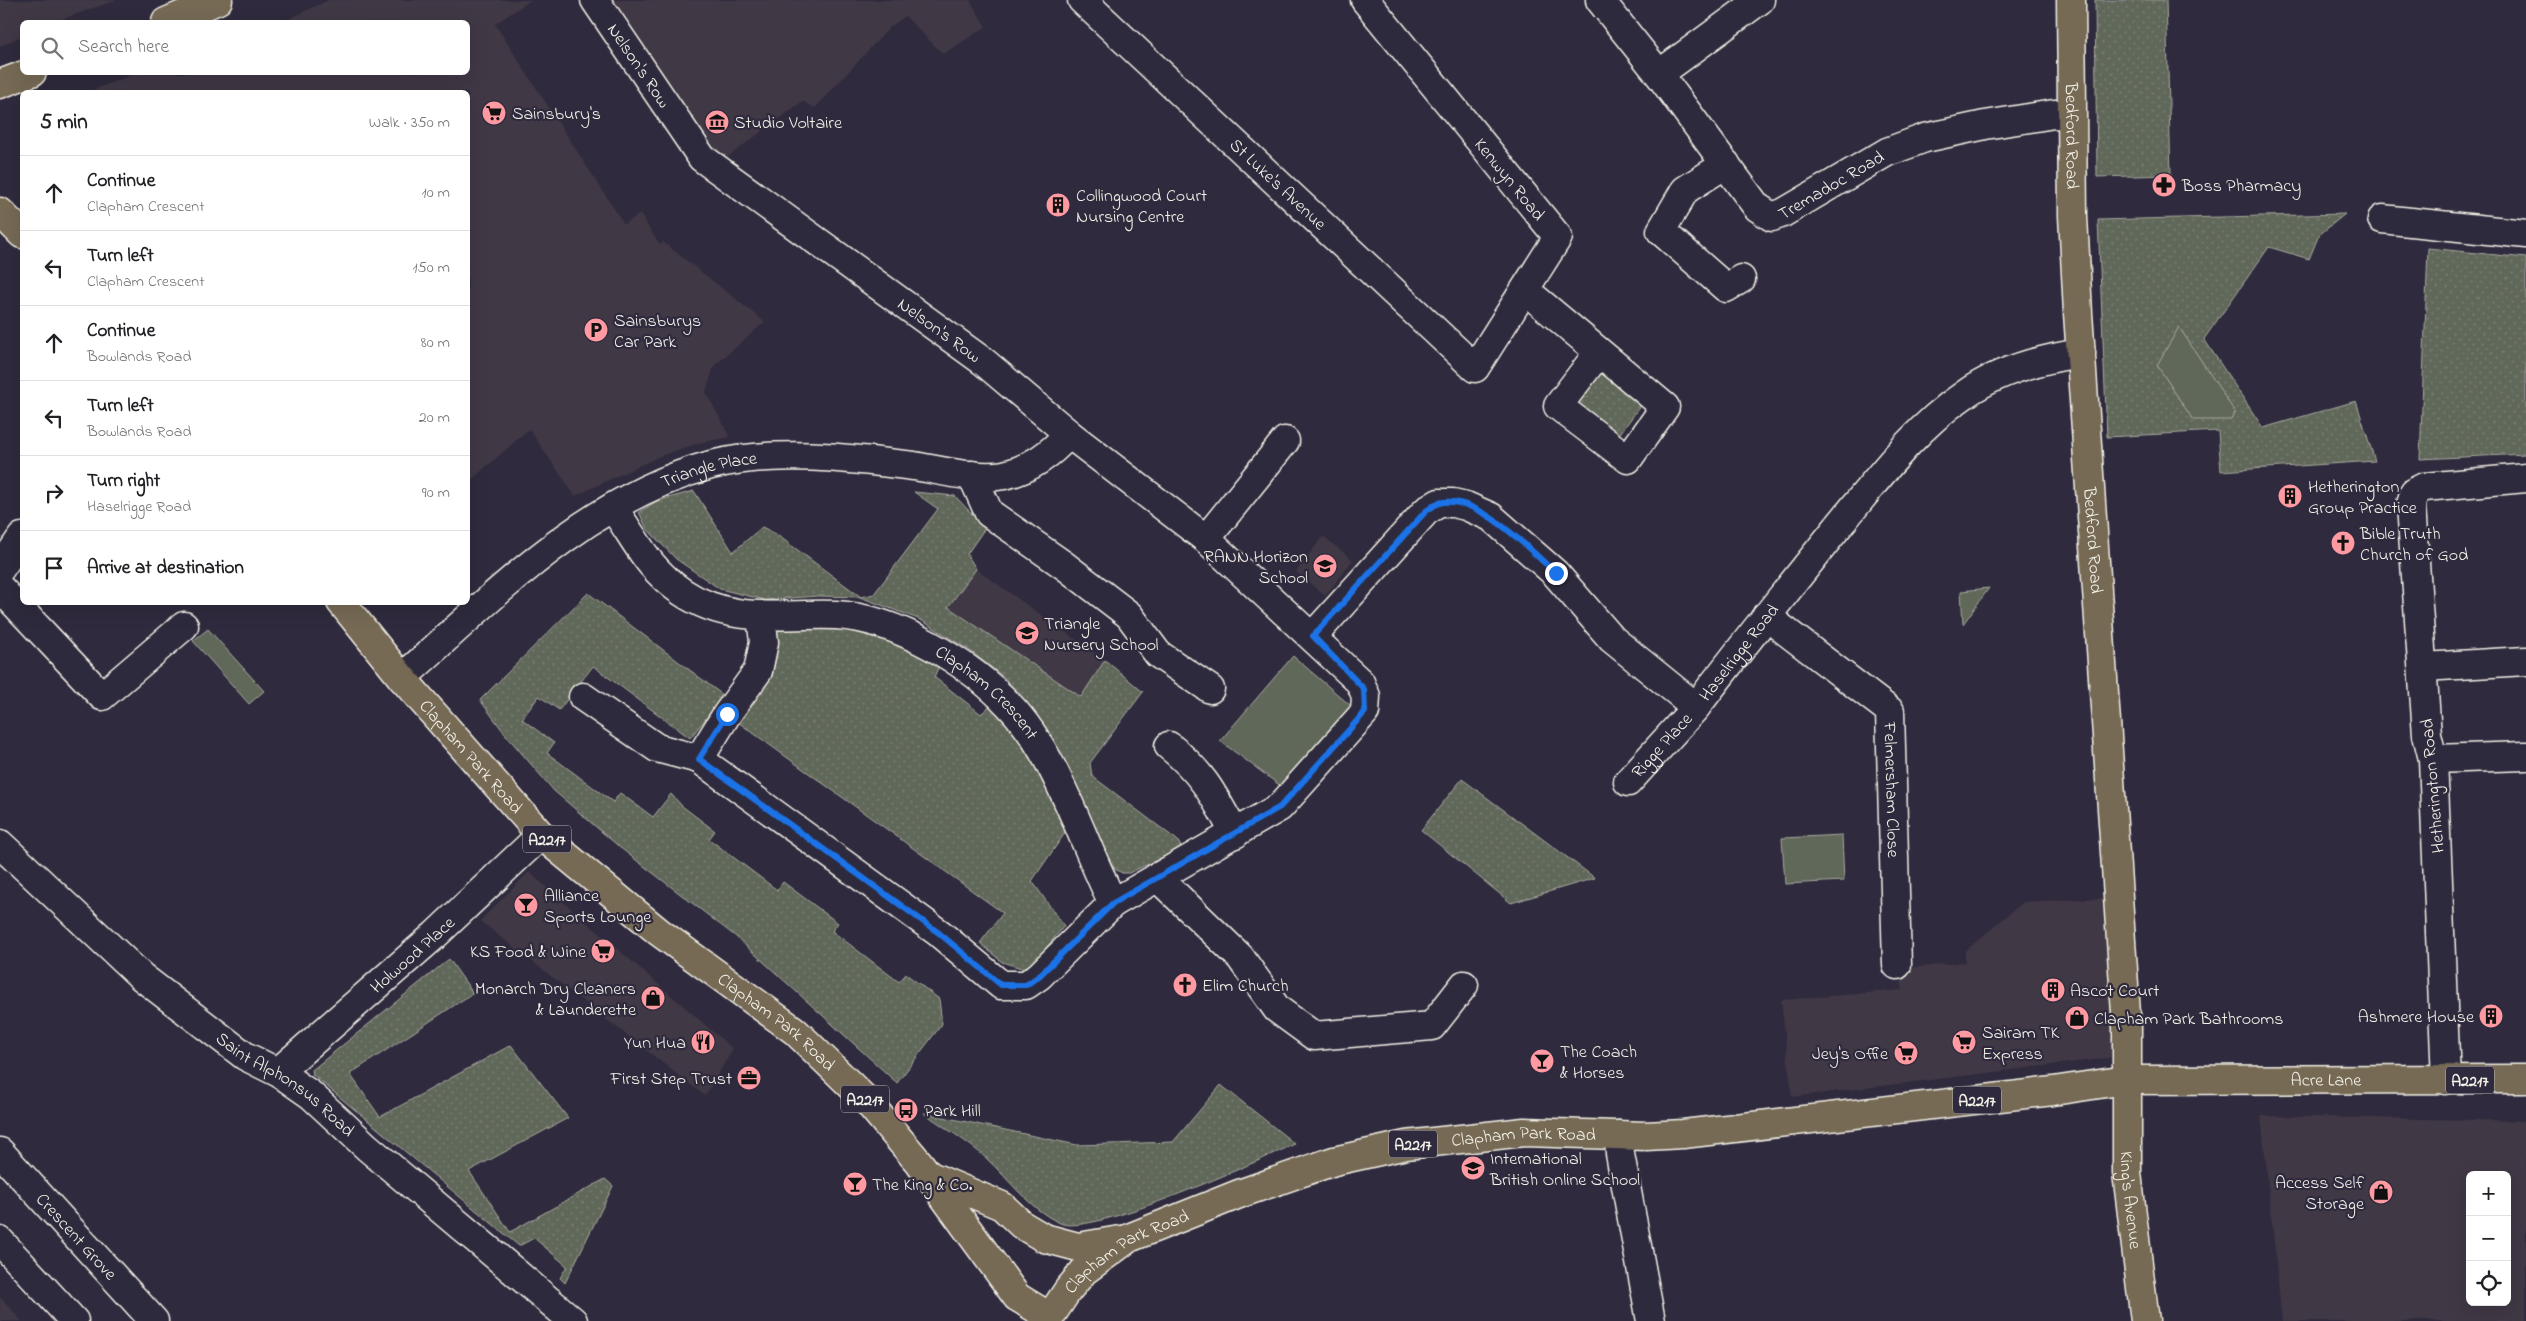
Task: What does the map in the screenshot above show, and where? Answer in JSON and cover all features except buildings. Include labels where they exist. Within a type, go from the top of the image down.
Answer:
[{"type":"main road","points":[[171,20],[218,0]]},
{"type":"main road","name":"Bedford Road","points":[[2071,0],[2073,216],[2127,1028],[2126,1080]]},
{"type":"main road","points":[[0,212],[20,232]]},
{"type":"main road","name":"Clapham Park Road","points":[[343,605],[402,678],[542,835],[659,932],[795,1031],[867,1101],[928,1175],[1017,1297],[1049,1319],[1068,1290],[1084,1271],[1129,1238],[1318,1166],[1406,1144],[1524,1132],[1619,1135],[1683,1134],[2053,1091],[2126,1080]]},
{"type":"main road","name":"Acre Lane","points":[[2126,1080],[2526,1079]]},
{"type":"main road","name":"King's Avenue","points":[[2126,1080],[2127,1173],[2145,1321]]},
{"type":"main road","points":[[928,1175],[1002,1206],[1022,1225],[1044,1238],[1058,1243],[1078,1247],[1129,1238]]},
{"type":"street","name":"Nelson's Row","points":[[594,0],[702,158],[770,206],[855,271],[984,362],[1069,434],[1206,539],[1313,636],[1360,682],[1366,696],[1365,712],[1280,807],[1235,834]]},
{"type":"street","name":"St Luke's Avenue","points":[[1082,0],[1475,368]]},
{"type":"street","name":"Kenwyn Road","points":[[1365,0],[1558,237],[1475,368]]},
{"type":"street","name":"Tremadoc Road","points":[[1600,0],[1659,74],[1757,207],[1772,217],[1784,213],[1887,152],[1925,138],[2054,114],[2071,115]]},
{"type":"street","points":[[1659,74],[1760,0]]},
{"type":"street","points":[[1726,164],[1685,190],[1661,231],[1726,288],[1741,279]]},
{"type":"street","points":[[2382,219],[2526,234]]},
{"type":"street","points":[[1525,290],[1599,352]]},
{"type":"street","name":"Haselrigge Road","points":[[1313,636],[1426,511],[1439,503],[1453,503],[1466,506],[1491,517],[1556,573],[1612,639],[1696,707],[1766,616],[1904,446],[1937,415],[1966,393],[2008,372],[2052,357],[2081,353]]},
{"type":"street","name":"Triangle Place","points":[[402,678],[549,549],[613,508],[662,482],[711,465],[764,458],[811,456],[893,464],[972,475],[1002,476],[1034,465],[1069,434]]},
{"type":"street","points":[[1206,539],[1285,440]]},
{"type":"street","points":[[972,475],[989,513],[1065,566],[1128,614],[1158,654],[1210,690]]},
{"type":"street","name":"Hetherington Road","points":[[2446,1080],[2433,759],[2427,735],[2411,505],[2414,492],[2424,487],[2526,478]]},
{"type":"street","name":"Clapham Crescent","points":[[613,508],[637,548],[660,574],[683,592],[708,605],[761,617],[837,615],[880,624],[915,638],[949,657],[982,682],[1010,706],[1033,738],[1057,779],[1113,903]]},
{"type":"street","points":[[0,570],[20,540]]},
{"type":"street","points":[[0,588],[102,696],[184,626]]},
{"type":"street","name":"Felmersham Close","points":[[1766,616],[1890,711],[1897,965]]},
{"type":"street","points":[[699,759],[727,714],[758,671],[764,642],[761,617]]},
{"type":"street","points":[[2423,667],[2526,661]]},
{"type":"street","points":[[583,697],[657,748],[699,759],[939,933],[1001,985],[1026,985],[1039,976],[1113,903],[1235,834],[1208,784],[1184,758],[1169,746]]},
{"type":"street","name":"Rigge Place","points":[[1628,782],[1696,707]]},
{"type":"street","points":[[2433,759],[2526,756]]},
{"type":"street","name":"Holwood Place","points":[[281,1074],[286,1065],[428,941],[542,835]]},
{"type":"street","name":"Saint Alphonsus Road","points":[[0,844],[142,978],[245,1056],[281,1074],[311,1095],[368,1147],[573,1321]]},
{"type":"street","points":[[1157,878],[1240,957],[1277,1009],[1314,1036],[1432,1026],[1464,985]]},
{"type":"street","points":[[1619,1135],[1620,1154],[1652,1321]]},
{"type":"street","name":"Crescent Grove","points":[[0,1152],[154,1321]]},
{"type":"street","points":[[0,1241],[74,1321]]},
{"type":"shaded area","points":[[0,0],[117,0],[60,20],[20,20],[20,37],[0,46]]},
{"type":"shaded area","points":[[329,0],[531,0],[495,24],[624,224],[640,214],[660,245],[663,242],[765,322],[714,366],[706,392],[730,437],[699,443],[660,456],[575,496],[529,429],[470,481],[470,90],[93,90],[131,75],[470,75],[470,20],[286,20]]},
{"type":"shaded area","points":[[603,0],[970,0],[986,27],[943,54],[905,16],[889,28],[816,107],[814,108],[803,101],[713,168]]},
{"type":"shaded area","name":"RANN Horizon School","points":[[1323,536],[1353,560],[1325,596],[1296,572]]},
{"type":"shaded area","name":"Triangle Nursery School","points":[[976,569],[1105,660],[1081,697],[947,607]]},
{"type":"shaded area","points":[[529,872],[733,1049],[705,1096],[480,921]]},
{"type":"shaded area","points":[[2104,898],[2117,1046],[2110,1058],[1792,1097],[1781,1000],[1902,990],[1900,969],[1965,962],[1965,951],[2023,902]]},
{"type":"shaded area","points":[[2261,1116],[2526,1121],[2526,1321],[2282,1321]]},
{"type":"shaded area","points":[[0,1297],[22,1321],[0,1321]]},
{"type":"green space","points":[[2095,0],[2166,0],[2171,175],[2097,177]]},
{"type":"green space","points":[[2345,214],[2319,235],[2309,259],[2269,247],[2204,339],[2263,428],[2356,401],[2375,461],[2221,471],[2218,431],[2107,437],[2098,220]]},
{"type":"green space","points":[[2428,248],[2526,258],[2526,454],[2420,459]]},
{"type":"green space","points":[[2179,327],[2235,412],[2231,420],[2193,420],[2157,365]]},
{"type":"green space","points":[[1601,370],[1642,404],[1618,436],[1575,406]]},
{"type":"green space","points":[[694,491],[733,552],[762,527],[776,534],[861,597],[874,594],[938,509],[914,492],[955,496],[985,528],[967,554],[976,569],[948,607],[1081,697],[1105,660],[1143,692],[1090,763],[1092,776],[1177,840],[1182,848],[1129,873],[1122,873],[1115,869],[1106,854],[1073,779],[1041,721],[1004,677],[969,650],[921,620],[860,597],[818,596],[765,600],[720,589],[676,559],[647,529],[639,512],[657,501]]},
{"type":"green space","points":[[1989,588],[1963,624],[1961,591]]},
{"type":"green space","points":[[588,593],[724,696],[690,738],[593,666],[559,710],[539,696],[522,719],[554,743],[547,753],[613,802],[620,793],[653,817],[671,794],[682,806],[715,831],[709,839],[777,890],[783,882],[838,923],[832,931],[899,982],[906,974],[939,999],[942,1024],[897,1083],[735,936],[623,850],[554,791],[506,735],[480,700]]},
{"type":"green space","points":[[775,628],[843,628],[920,652],[940,664],[934,677],[981,714],[993,703],[1026,748],[1045,779],[1067,830],[1032,881],[1064,926],[1028,970],[1002,962],[980,943],[1003,913],[735,720]]},
{"type":"green space","points":[[208,629],[264,691],[249,704],[193,641]]},
{"type":"green space","points":[[1293,656],[1351,706],[1282,787],[1220,741]]},
{"type":"green space","points":[[1462,779],[1595,878],[1511,903],[1421,830]]},
{"type":"green space","points":[[1842,835],[1844,881],[1785,884],[1782,838]]},
{"type":"green space","points":[[449,959],[473,993],[350,1074],[380,1117],[511,1045],[568,1118],[469,1171],[510,1232],[605,1179],[613,1186],[565,1283],[560,1278],[567,1266],[534,1238],[519,1246],[313,1075],[312,1070]]},
{"type":"green space","points":[[1221,1085],[1295,1144],[1176,1195],[1138,1209],[1077,1225],[1060,1223],[1039,1210],[1020,1194],[979,1152],[924,1113],[1077,1145],[1173,1142]]},
{"type":"place","name":"Sainsbury's","points":[[494,113]]},
{"type":"place","name":"Studio Voltaire","points":[[717,122]]},
{"type":"place","name":"Boss Pharmacy","points":[[2164,185]]},
{"type":"place","name":"Collingwood Court Nursing Centre","points":[[1058,205]]},
{"type":"place","name":"Sainsburys Car Park","points":[[596,330]]},
{"type":"place","name":"Hetherington Group Practice","points":[[2290,496]]},
{"type":"place","name":"Bible Truth Church of God","points":[[2343,543]]},
{"type":"place","name":"RANN Horizon School","points":[[1325,566]]},
{"type":"place","name":"Triangle Nursery School","points":[[1027,633]]},
{"type":"place","name":"Alliance Sports Lounge","points":[[526,905]]},
{"type":"place","name":"KS Food & Wine","points":[[603,951]]},
{"type":"place","name":"Elim Church","points":[[1185,985]]},
{"type":"place","name":"Ascot Court","points":[[2053,990]]},
{"type":"place","name":"Monarch Dry Cleaners & Launderette","points":[[653,998]]},
{"type":"place","name":"Ashmere House","points":[[2491,1016]]},
{"type":"place","name":"Clapham Park Bathrooms","points":[[2077,1018]]},
{"type":"place","name":"Yun Hua","points":[[703,1042]]},
{"type":"place","name":"Sairam TK Express","points":[[1964,1042]]},
{"type":"place","name":"Jey's Offie","points":[[1906,1053]]},
{"type":"place","name":"The Coach & Horses","points":[[1542,1061]]},
{"type":"place","name":"First Step Trust","points":[[749,1078]]},
{"type":"place","name":"Park Hill","points":[[906,1110]]},
{"type":"place","name":"International British Online School","points":[[1473,1168]]},
{"type":"place","name":"The King & Co.","points":[[855,1184]]},
{"type":"place","name":"Access Self Storage","points":[[2381,1192]]},
{"type":"route","points":[[727,714],[699,759],[939,933],[1001,985],[1026,985],[1039,976],[1087,929],[1101,912],[1113,903],[1280,807],[1344,738],[1365,712],[1366,696],[1364,689],[1360,682],[1313,636],[1426,511],[1439,503],[1453,503],[1466,506],[1491,517],[1556,573]]}]
